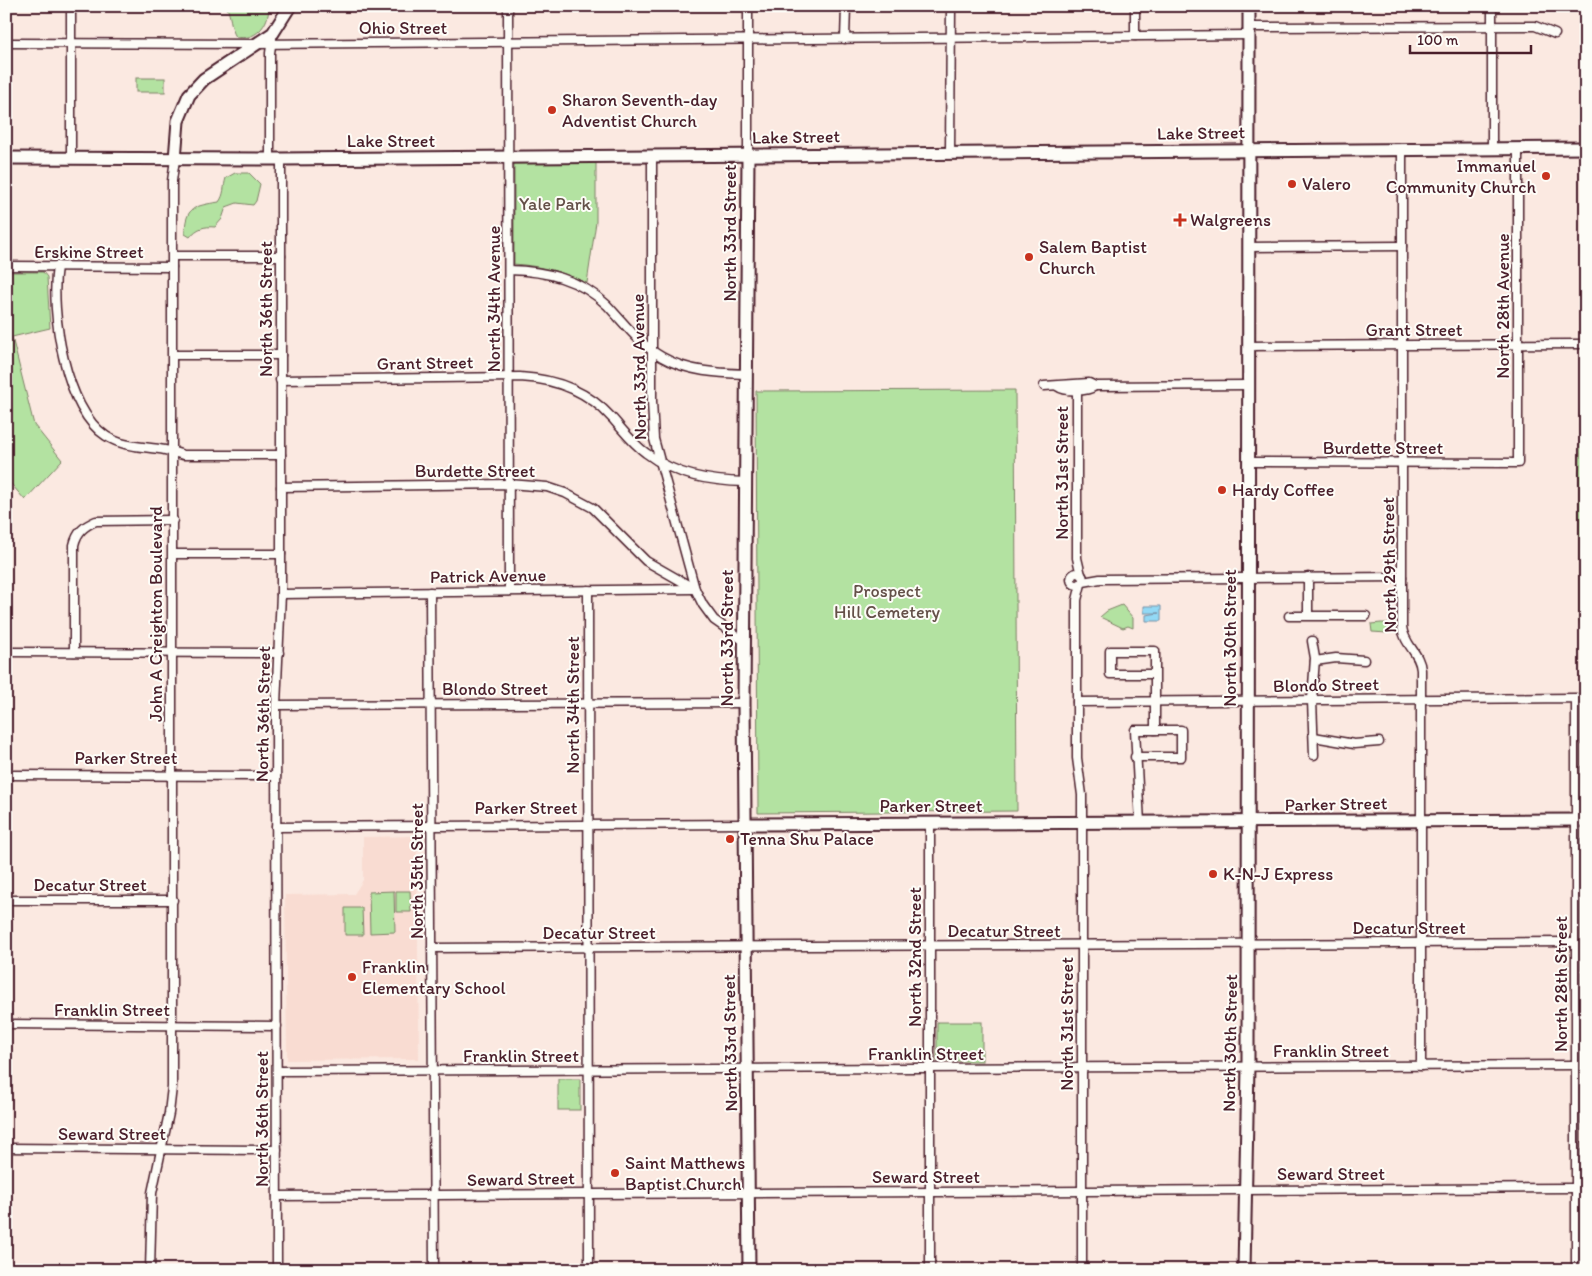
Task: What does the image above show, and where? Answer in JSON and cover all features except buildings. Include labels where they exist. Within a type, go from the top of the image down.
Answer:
[{"type":"main road","name":"John A Creighton Boulevard","points":[[175,159],[178,120],[189,95],[204,80],[255,44],[272,38],[290,6]]},
{"type":"main road","name":"North 30th Street","points":[[1244,1270],[1248,1066],[1249,822],[1249,6]]},
{"type":"main road","name":"Lake Street","points":[[6,158],[275,159],[1586,148]]},
{"type":"main road","name":"North 33rd Street","points":[[748,155],[744,703],[749,1270]]},
{"type":"main road","name":"Parker Street","points":[[746,824],[1581,820]]},
{"type":"street","points":[[71,6],[71,158]]},
{"type":"street","name":"North 34th Avenue","points":[[508,6],[510,591]]},
{"type":"street","name":"North 33rd Street","points":[[748,6],[748,155]]},
{"type":"street","points":[[846,6],[846,39]]},
{"type":"street","points":[[950,153],[951,6]]},
{"type":"street","points":[[1135,6],[1135,36]]},
{"type":"street","points":[[1492,6],[1492,148]]},
{"type":"street","name":"Ohio Street","points":[[272,38],[508,42],[748,40],[1135,36],[1249,31],[1492,26],[1537,26],[1555,34]]},
{"type":"street","name":"North 36th Street","points":[[272,38],[275,159],[281,256],[281,594],[276,705],[277,1270]]},
{"type":"street","points":[[6,43],[255,44]]},
{"type":"street","name":"North 28th Avenue","points":[[1518,148],[1518,463]]},
{"type":"street","name":"North 29th Street","points":[[1402,149],[1403,632],[1405,640],[1420,661],[1421,1066]]},
{"type":"street","name":"North 33rd Avenue","points":[[652,156],[652,420],[654,440],[695,589],[703,605],[714,620],[744,641]]},
{"type":"street","name":"John A Creighton Boulevard","points":[[150,1270],[150,1212],[171,1100],[173,1025],[172,181],[175,159]]},
{"type":"street","points":[[1249,247],[1402,246]]},
{"type":"street","points":[[173,256],[281,256]]},
{"type":"street","name":"Erskine Street","points":[[6,266],[172,267]]},
{"type":"street","points":[[56,266],[56,321],[74,392],[82,411],[97,429],[117,442],[183,455],[281,455]]},
{"type":"street","points":[[509,270],[552,274],[582,286],[607,306],[636,338],[662,358],[688,368],[720,373],[747,374]]},
{"type":"street","name":"Grant Street","points":[[1249,346],[1580,344]]},
{"type":"street","points":[[173,356],[281,355]]},
{"type":"street","name":"Grant Street","points":[[280,380],[509,377],[548,381],[583,394],[604,409],[640,449],[660,463],[698,478],[746,482]]},
{"type":"street","points":[[1044,386],[1057,386],[1064,383],[1088,383],[1095,386]]},
{"type":"street","points":[[1057,386],[1063,389],[1088,389],[1095,386],[1249,384]]},
{"type":"street","name":"North 31st Street","points":[[1077,389],[1077,558],[1082,579],[1077,600],[1077,758],[1082,790],[1082,1270]]},
{"type":"street","name":"Burdette Street","points":[[1248,462],[1518,463]]},
{"type":"street","name":"Burdette Street","points":[[281,487],[509,484],[547,487],[581,500],[604,517],[646,561],[695,589]]},
{"type":"street","points":[[74,652],[74,544],[79,532],[96,521],[173,520]]},
{"type":"street","points":[[173,554],[281,554]]},
{"type":"street","name":"North 31st Street","points":[[1077,558],[1072,579],[1077,600]]},
{"type":"street","points":[[1072,579],[1077,573],[1082,579],[1402,577]]},
{"type":"street","points":[[1308,577],[1308,615]]},
{"type":"street","name":"Patrick Avenue","points":[[281,594],[695,589]]},
{"type":"street","name":"North 34th Street","points":[[588,590],[589,1270]]},
{"type":"street","name":"North 35th Street","points":[[430,592],[434,1270]]},
{"type":"street","points":[[1288,616],[1366,616]]},
{"type":"street","points":[[1312,641],[1315,661],[1312,700],[1314,755]]},
{"type":"street","points":[[1155,674],[1110,674],[1110,652],[1155,651],[1156,730]]},
{"type":"street","points":[[6,652],[279,653]]},
{"type":"street","points":[[1315,661],[1336,658],[1364,660]]},
{"type":"street","name":"Blondo Street","points":[[1077,702],[1576,698]]},
{"type":"street","name":"North 28th Street","points":[[1576,698],[1581,820],[1576,942],[1576,1270]]},
{"type":"street","name":"Blondo Street","points":[[276,705],[744,703]]},
{"type":"street","points":[[1135,757],[1181,757],[1181,730],[1135,730],[1135,757],[1140,787],[1140,823]]},
{"type":"street","points":[[1314,737],[1354,744],[1380,742]]},
{"type":"street","name":"Parker Street","points":[[6,775],[276,776]]},
{"type":"street","name":"Parker Street","points":[[276,827],[746,824]]},
{"type":"street","name":"North 32nd Street","points":[[930,824],[930,1270]]},
{"type":"street","name":"Decatur Street","points":[[6,900],[173,900]]},
{"type":"street","name":"Decatur Street","points":[[432,948],[746,948],[1576,942]]},
{"type":"street","name":"Franklin Street","points":[[6,1024],[277,1026]]},
{"type":"street","name":"Franklin Street","points":[[277,1071],[1576,1065]]},
{"type":"street","name":"Seward Street","points":[[6,1148],[277,1150]]},
{"type":"street","name":"Seward Street","points":[[277,1196],[1575,1188]]},
{"type":"shaded area","name":"Franklin Elementary School","points":[[417,836],[419,1059],[287,1060],[285,895],[354,894],[363,880],[363,837]]},
{"type":"green space","points":[[226,6],[269,6],[267,20],[264,26],[255,34],[243,38],[236,37]]},
{"type":"green space","points":[[136,78],[165,78],[165,92],[136,92]]},
{"type":"green space","name":"Yale Park","points":[[596,162],[596,222],[587,283],[552,270],[514,264],[514,163]]},
{"type":"green space","points":[[235,173],[249,173],[260,184],[256,201],[253,205],[237,203],[226,207],[222,219],[215,227],[201,228],[190,237],[185,234],[185,225],[189,213],[197,207],[219,202],[226,178]]},
{"type":"green space","points":[[6,272],[43,272],[47,277],[50,328],[12,337],[34,425],[62,460],[25,500],[6,478]]},
{"type":"green space","name":"Prospect Hill Cemetery","points":[[1015,390],[1017,811],[758,813],[756,391]]},
{"type":"green space","points":[[1586,390],[1586,803],[1583,633],[1579,620],[1579,471],[1580,409]]},
{"type":"green space","points":[[1122,605],[1133,618],[1133,628],[1128,626],[1123,628],[1100,617],[1107,611]]},
{"type":"green space","points":[[1391,623],[1391,630],[1387,633],[1372,632],[1371,624]]},
{"type":"green space","points":[[394,891],[395,932],[370,933],[369,892]]},
{"type":"green space","points":[[396,891],[410,891],[411,912],[396,912]]},
{"type":"green space","points":[[345,908],[362,908],[363,935],[345,935]]},
{"type":"green space","points":[[937,1022],[982,1022],[982,1061],[937,1061]]},
{"type":"green space","points":[[558,1079],[580,1079],[580,1110],[558,1110]]},
{"type":"water","points":[[1144,606],[1161,606],[1161,621],[1146,621],[1146,615],[1159,613],[1144,613]]},
{"type":"place","name":"Sharon Seventh-day Adventist Church","points":[[552,110]]},
{"type":"place","name":"Immanuel Community Church","points":[[1546,176]]},
{"type":"place","name":"Valero","points":[[1292,184]]},
{"type":"place","name":"Walgreens","points":[[1180,220]]},
{"type":"place","name":"Salem Baptist Church","points":[[1029,257]]},
{"type":"place","name":"Hardy Coffee","points":[[1222,490]]},
{"type":"place","name":"Tenna Shu Palace","points":[[730,839]]},
{"type":"place","name":"K-N-J Express","points":[[1213,874]]},
{"type":"place","name":"Franklin Elementary School","points":[[352,977]]},
{"type":"place","name":"Saint Matthews Baptist Church","points":[[615,1173]]}]
